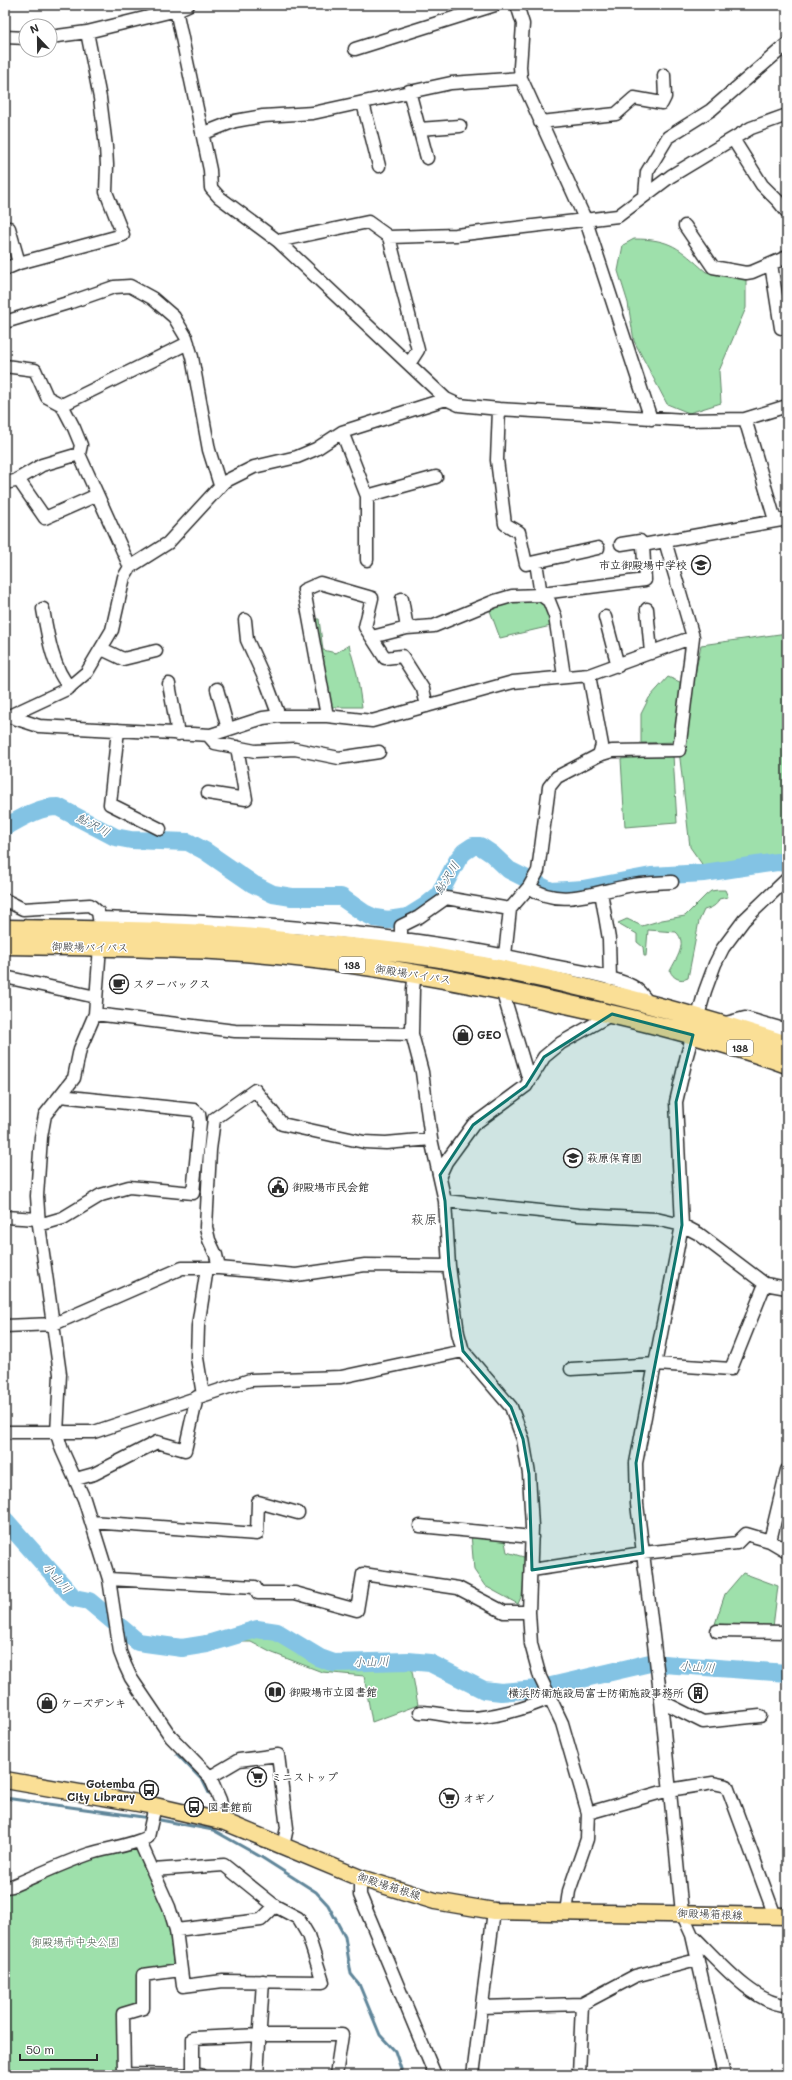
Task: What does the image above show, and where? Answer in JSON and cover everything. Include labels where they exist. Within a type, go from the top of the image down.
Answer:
[{"type":"highway","name":"御殿場バイパス","points":[[5,929],[205,934],[401,945],[437,957],[548,979],[650,1004],[722,1024],[787,1045]]},
{"type":"highway","name":"御殿場バイパス","points":[[5,945],[100,931],[214,950],[324,961],[415,973],[612,1014],[746,1049],[787,1064]]},
{"type":"main road","name":"御殿場箱根線","points":[[5,1780],[156,1806],[225,1822],[360,1878],[435,1901],[494,1910],[781,1916]]},
{"type":"street","points":[[58,36],[88,32],[188,5]]},
{"type":"street","points":[[355,49],[495,5]]},
{"type":"street","points":[[517,5],[523,24],[520,67],[521,78],[586,220],[651,419]]},
{"type":"street","points":[[176,7],[210,170],[211,188],[223,200],[278,241],[446,399],[459,405],[499,409],[651,419],[745,419],[787,406]]},
{"type":"street","points":[[5,269],[19,263],[123,235],[106,192],[108,165],[100,98],[88,32]]},
{"type":"street","points":[[5,37],[18,38]]},
{"type":"street","points":[[644,195],[647,172],[668,137],[711,110],[787,44]]},
{"type":"street","points":[[540,122],[616,114],[634,98],[662,103],[665,97],[664,75]]},
{"type":"street","points":[[202,134],[235,121],[263,116],[313,113],[451,83],[521,78]]},
{"type":"street","points":[[409,91],[427,158]]},
{"type":"street","points":[[363,102],[379,166]]},
{"type":"street","points":[[278,241],[368,222],[389,237],[456,235],[618,216],[671,176],[751,128],[787,115]]},
{"type":"street","points":[[419,129],[460,126]]},
{"type":"street","points":[[733,139],[762,185],[787,212]]},
{"type":"street","points":[[685,226],[713,268],[746,273],[752,272],[787,257]]},
{"type":"street","points":[[9,228],[19,263]]},
{"type":"street","points":[[389,237],[418,350],[409,364]]},
{"type":"street","points":[[771,264],[781,328]]},
{"type":"street","points":[[5,322],[71,302],[114,286],[130,286],[152,298],[174,317],[188,343],[210,450],[220,485]]},
{"type":"street","points":[[62,405],[188,343]]},
{"type":"street","points":[[5,366],[35,370],[47,397],[62,405],[81,445],[78,454],[130,567]]},
{"type":"street","points":[[8,717],[70,687],[87,672],[112,630],[124,577],[130,567],[168,543],[192,519],[220,485],[254,467],[297,457],[316,449],[342,432],[446,399]]},
{"type":"street","points":[[499,409],[497,460],[505,524],[519,532],[526,564],[598,548]]},
{"type":"street","points":[[745,419],[775,520]]},
{"type":"street","points":[[342,432],[367,496],[367,560]]},
{"type":"street","points":[[5,484],[18,479],[42,465],[78,454]]},
{"type":"street","points":[[367,496],[436,477]]},
{"type":"street","points":[[18,479],[45,518],[97,495]]},
{"type":"street","points":[[621,544],[640,541],[643,544],[665,541],[787,519]]},
{"type":"street","points":[[505,955],[510,908],[529,887],[538,871],[549,787],[557,777],[599,755],[612,751],[679,750],[693,637],[665,541]]},
{"type":"street","points":[[372,637],[407,628],[434,626],[495,601],[512,596],[541,595],[550,592],[645,580],[643,544]]},
{"type":"street","points":[[536,562],[541,595],[549,601],[555,616],[564,676]]},
{"type":"street","points":[[327,716],[304,590],[320,583],[372,598],[365,627],[385,658],[402,656],[423,689],[427,706]]},
{"type":"street","points":[[402,598],[407,628]]},
{"type":"street","points":[[43,609],[48,637],[62,679],[70,687]]},
{"type":"street","points":[[647,609],[651,653]]},
{"type":"street","points":[[605,617],[618,666]]},
{"type":"street","points":[[245,620],[247,640],[267,684],[279,716]]},
{"type":"street","points":[[8,717],[39,726],[208,735],[263,718],[279,716],[327,716],[372,721],[513,682],[564,676],[589,675],[618,666],[693,637]]},
{"type":"street","points":[[102,649],[123,659],[156,651]]},
{"type":"street","points":[[589,675],[602,745],[599,755]]},
{"type":"street","points":[[169,684],[178,734]]},
{"type":"street","points":[[217,689],[228,729]]},
{"type":"street","points":[[118,730],[110,804],[160,829]]},
{"type":"street","points":[[208,735],[215,743],[255,751],[295,749],[339,758],[379,752]]},
{"type":"street","points":[[208,793],[246,799],[237,747]]},
{"type":"street","points":[[724,2075],[692,1936],[682,1913],[661,1701],[637,1504],[636,1463],[682,1225],[676,1102],[693,1035],[715,964],[723,948],[744,920],[787,879]]},
{"type":"street","points":[[529,887],[541,895],[561,898],[585,896],[646,883],[672,882]]},
{"type":"street","points":[[601,892],[609,939],[610,979]]},
{"type":"street","points":[[510,908],[446,898],[419,917],[401,926],[401,945],[505,955],[610,979],[631,985],[650,1004]]},
{"type":"street","points":[[5,900],[23,909],[90,906],[98,912],[100,931],[95,1014],[80,1049],[74,1078],[46,1115],[41,1137],[37,1196],[38,1222],[54,1324],[60,1374],[57,1434],[62,1450],[76,1479],[109,1579],[117,1639],[125,1665],[144,1697],[171,1737],[210,1776],[220,1800],[225,1822]]},
{"type":"street","points":[[415,973],[413,989],[412,1034],[422,1072],[432,1139],[445,1201],[449,1266],[458,1333],[463,1351],[511,1407],[523,1439],[529,1474],[532,1537],[532,1570],[529,1612],[531,1644],[540,1677],[548,1697],[562,1723],[588,1813],[587,1839],[569,1891],[566,1912]]},
{"type":"street","points":[[5,977],[96,997]]},
{"type":"street","points":[[502,990],[529,1080]]},
{"type":"street","points":[[95,1014],[235,1030],[412,1034]]},
{"type":"street","points":[[440,1175],[446,1162],[473,1125],[526,1086],[544,1058],[561,1043],[612,1014]]},
{"type":"street","points":[[722,1024],[745,1018],[787,1030]]},
{"type":"street","points":[[76,1479],[94,1474],[157,1442],[185,1450],[200,1396],[196,1358],[198,1326],[216,1255],[209,1240],[206,1226],[210,1150],[214,1119],[255,1090],[282,1124],[364,1142],[386,1143],[432,1139]]},
{"type":"street","points":[[5,1217],[38,1222],[63,1218],[101,1195],[129,1186],[193,1193],[200,1122],[198,1114],[194,1110],[60,1096]]},
{"type":"street","points":[[445,1201],[578,1215],[656,1219],[682,1225],[699,1234],[765,1284],[787,1288]]},
{"type":"street","points":[[5,1326],[54,1324],[182,1268],[213,1268],[296,1275],[365,1265],[449,1266]]},
{"type":"street","points":[[571,1369],[656,1364],[731,1370],[765,1284]]},
{"type":"street","points":[[5,1432],[57,1434],[94,1432],[250,1380],[341,1377],[463,1351]]},
{"type":"street","points":[[770,1541],[787,1470]]},
{"type":"street","points":[[91,1522],[257,1534],[258,1502],[298,1513]]},
{"type":"street","points":[[420,1526],[532,1537]]},
{"type":"street","points":[[532,1570],[643,1553],[737,1543],[746,1534],[770,1541],[787,1551]]},
{"type":"street","points":[[109,1579],[255,1587],[258,1593],[295,1593],[357,1610],[364,1574],[458,1588],[504,1612],[529,1612]]},
{"type":"street","points":[[717,1631],[787,1632]]},
{"type":"street","points":[[420,1712],[437,1712],[466,1718],[491,1715],[534,1705],[548,1697]]},
{"type":"street","points":[[661,1701],[703,1722],[760,1716]]},
{"type":"street","points":[[210,1776],[239,1760],[278,1755],[287,1828],[283,1846]]},
{"type":"street","points":[[588,1813],[669,1790],[713,1783],[727,1786],[781,1916]]},
{"type":"street","points":[[5,1887],[12,1886],[88,1855],[113,1847],[140,1842],[148,1838],[156,1806]]},
{"type":"street","points":[[140,1842],[169,1907],[176,1930],[183,1986],[224,1981],[323,1982],[308,1935],[298,1918],[274,1906],[224,1865],[153,1870]]},
{"type":"street","points":[[360,1878],[360,1894],[435,2075]]},
{"type":"street","points":[[176,1930],[261,1920],[274,1906]]},
{"type":"street","points":[[473,2075],[494,1910]]},
{"type":"street","points":[[692,1936],[747,1988],[763,1999],[787,2005]]},
{"type":"street","points":[[482,2007],[582,2004],[636,1976],[697,1960]]},
{"type":"street","points":[[180,1970],[143,1975],[143,2008],[123,2014],[124,2074],[195,2075],[193,2038],[260,2035],[342,2036],[336,2075]]},
{"type":"street","points":[[257,2075],[263,1981]]},
{"type":"street","points":[[579,2075],[582,2004]]},
{"type":"highlighted area","points":[[612,1014],[693,1035],[676,1102],[682,1225],[636,1463],[643,1553],[532,1570],[529,1474],[523,1439],[511,1407],[463,1351],[449,1266],[445,1201],[440,1175],[473,1125],[526,1086],[544,1057]]},
{"type":"green space","points":[[634,239],[647,239],[674,246],[706,272],[746,273],[746,308],[719,371],[721,403],[689,413],[667,404],[634,341],[628,303],[618,271],[623,245]]},
{"type":"green space","points":[[516,598],[549,601],[551,626],[500,638],[489,608]]},
{"type":"green space","points":[[312,619],[319,619],[323,650],[336,653],[349,645],[357,674],[362,707],[329,707]]},
{"type":"green space","points":[[787,633],[787,857],[704,867],[690,847],[679,750],[701,645]]},
{"type":"green space","points":[[668,677],[680,682],[678,742],[641,743],[641,714],[649,698]]},
{"type":"green space","points":[[673,755],[677,823],[625,827],[621,759]]},
{"type":"green space","points":[[725,890],[728,897],[719,899],[715,905],[704,910],[699,921],[688,978],[682,980],[673,976],[670,971],[678,956],[681,946],[681,941],[676,932],[648,930],[646,956],[644,956],[643,947],[637,942],[637,934],[618,923],[627,919],[642,926],[662,920],[685,916],[711,891]]},
{"type":"green space","points":[[471,1534],[504,1537],[507,1552],[527,1558],[522,1595],[518,1604],[485,1586],[474,1570]]},
{"type":"green space","points":[[743,1573],[778,1586],[773,1627],[715,1624],[725,1594]]},
{"type":"green space","points":[[274,1625],[338,1660],[413,1654],[412,1671],[418,1705],[372,1722],[364,1676],[322,1672],[270,1652],[251,1642],[178,1642],[232,1630]]},
{"type":"green space","name":"御殿場市中央公園","points":[[129,1847],[138,1851],[155,1892],[167,1912],[174,1969],[138,1972],[139,2005],[118,2009],[121,2075],[5,2075],[5,1891],[91,1858]]},
{"type":"waterway","name":"鮎沢川","points":[[5,827],[37,811],[51,807],[58,807],[115,837],[131,840],[188,842],[205,851],[253,884],[273,894],[292,897],[341,897],[364,913],[375,918],[388,920],[408,917],[439,895],[458,859],[464,852],[473,846],[480,846],[492,854],[509,870],[551,891],[583,889],[651,876],[704,873],[777,862],[787,863]]},
{"type":"waterway","name":"小山川","points":[[5,1520],[74,1598],[89,1601],[138,1642],[182,1648],[207,1644],[257,1629],[277,1632],[320,1658],[334,1663],[408,1661],[430,1663],[484,1690],[501,1692],[538,1689],[650,1663],[787,1673]]},
{"type":"waterway","points":[[177,1754],[203,1781],[209,1793]]},
{"type":"waterway","points":[[5,1798],[150,1818]]},
{"type":"waterway","points":[[155,1819],[213,1830],[261,1857],[316,1892],[328,1905],[345,1937],[351,1974],[359,1984],[380,2035],[395,2051],[403,2075]]},
{"type":"place","name":"市立御殿場中学校","points":[[701,565]]},
{"type":"place","name":"スターバックス","points":[[119,984]]},
{"type":"place","name":"GEO","points":[[463,1035]]},
{"type":"place","name":"萩原保育園","points":[[573,1158]]},
{"type":"place","name":"御殿場市民会館","points":[[278,1187]]},
{"type":"place","name":"御殿場市立図書館","points":[[275,1692]]},
{"type":"place","name":"横浜防衛施設局富士防衛施設事務所","points":[[698,1693]]},
{"type":"place","name":"ケーズデンキ","points":[[47,1703]]},
{"type":"place","name":"ミニストップ","points":[[257,1777]]},
{"type":"place","name":"Gotemba City Library","points":[[149,1790]]},
{"type":"place","name":"オギノ","points":[[449,1798]]},
{"type":"place","name":"図書館前","points":[[194,1807]]},
{"type":"district","name":"萩原","points":[[424,1219]]}]
